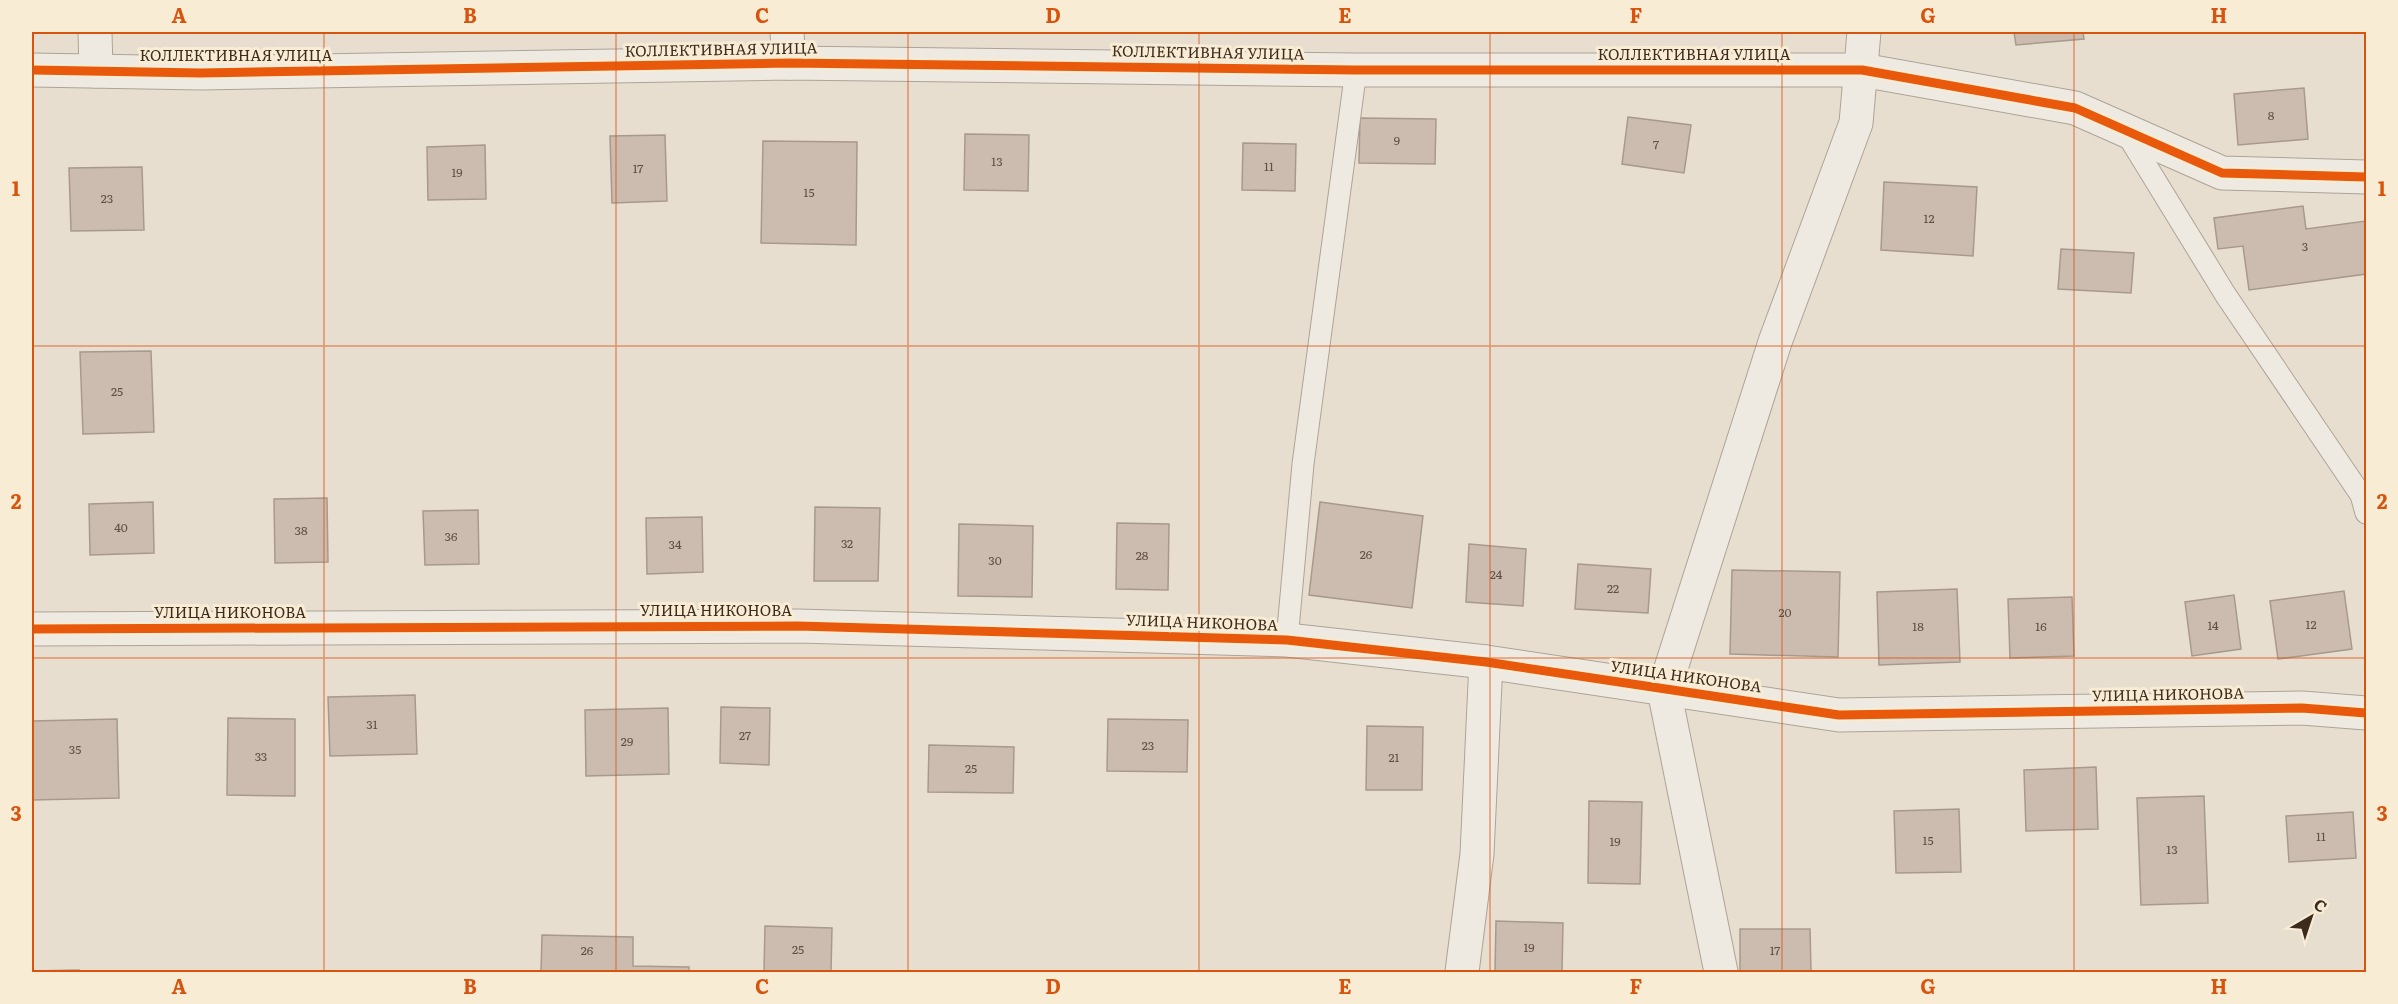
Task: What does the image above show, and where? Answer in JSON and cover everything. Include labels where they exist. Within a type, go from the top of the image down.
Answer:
[{"type":"street","points":[[95,32],[96,71]]},
{"type":"street","points":[[1721,972],[1664,690],[1775,342],[1856,123],[1864,32]]},
{"type":"street","name":"КОЛЛЕКТИВНАЯ УЛИЦА","points":[[32,70],[201,73],[788,47],[1356,70],[1862,70],[2075,108],[2222,173],[2367,177]]},
{"type":"street","name":"УЛИЦА НИКОНОВА","points":[[32,629],[798,626],[1287,640],[1486,662],[1839,715],[2302,708],[2367,713]]},
{"type":"street","points":[[1462,972],[1477,854],[1486,662]]},
{"type":"lane","points":[[1287,640],[1303,464],[1356,70]]},
{"type":"lane","points":[[2125,130],[2225,294],[2361,495],[2367,513]]},
{"type":"building","points":[[1165,32],[1165,33],[1087,33]]},
{"type":"building","points":[[2014,32],[2083,32],[2084,39],[2016,45]]},
{"type":"building","points":[[2304,88],[2308,139],[2238,145],[2234,94]]},
{"type":"building","points":[[1628,117],[1691,125],[1684,173],[1622,164]]},
{"type":"building","points":[[1360,118],[1436,119],[1435,164],[1359,163]]},
{"type":"building","points":[[965,134],[1029,135],[1028,191],[964,190]]},
{"type":"building","points":[[665,135],[667,201],[612,203],[610,136]]},
{"type":"building","points":[[763,141],[857,142],[856,245],[761,243]]},
{"type":"building","points":[[1243,143],[1296,144],[1295,191],[1242,190]]},
{"type":"building","points":[[485,145],[486,199],[428,200],[427,147]]},
{"type":"building","points":[[142,167],[144,230],[71,231],[69,168]]},
{"type":"building","points":[[1884,182],[1977,187],[1973,256],[1881,250]]},
{"type":"building","points":[[2303,206],[2306,229],[2366,221],[2366,274],[2249,290],[2243,246],[2218,249],[2214,218]]},
{"type":"building","points":[[2061,249],[2134,253],[2131,293],[2058,289]]},
{"type":"building","points":[[151,351],[154,432],[83,434],[80,352]]},
{"type":"building","points":[[327,498],[328,562],[275,563],[274,499]]},
{"type":"building","points":[[153,502],[154,553],[90,555],[89,504]]},
{"type":"building","points":[[1320,502],[1423,516],[1412,608],[1309,595]]},
{"type":"building","points":[[815,507],[880,508],[878,581],[814,581]]},
{"type":"building","points":[[478,510],[479,564],[425,565],[423,511]]},
{"type":"building","points":[[702,517],[703,572],[647,574],[646,518]]},
{"type":"building","points":[[1117,523],[1169,524],[1168,590],[1116,589]]},
{"type":"building","points":[[959,524],[1033,526],[1032,597],[958,596]]},
{"type":"building","points":[[1469,544],[1526,549],[1523,606],[1466,602]]},
{"type":"building","points":[[1578,564],[1651,569],[1648,613],[1575,609]]},
{"type":"building","points":[[1732,570],[1840,572],[1838,657],[1730,654]]},
{"type":"building","points":[[1957,589],[1960,662],[1879,665],[1877,592]]},
{"type":"building","points":[[2344,591],[2352,649],[2278,659],[2270,601]]},
{"type":"building","points":[[2234,595],[2241,649],[2192,656],[2185,602]]},
{"type":"building","points":[[2072,597],[2074,656],[2010,658],[2008,599]]},
{"type":"building","points":[[415,695],[417,754],[330,756],[328,697]]},
{"type":"building","points":[[721,707],[770,708],[769,765],[720,763]]},
{"type":"building","points":[[668,708],[669,774],[586,776],[585,710]]},
{"type":"building","points":[[228,718],[295,719],[295,796],[227,795]]},
{"type":"building","points":[[117,719],[119,798],[32,800],[32,721]]},
{"type":"building","points":[[1108,719],[1188,720],[1187,772],[1107,771]]},
{"type":"building","points":[[1367,726],[1423,727],[1422,790],[1366,790]]},
{"type":"building","points":[[929,745],[1014,747],[1013,793],[928,792]]},
{"type":"building","points":[[2096,767],[2098,829],[2026,831],[2024,770]]},
{"type":"building","points":[[2204,796],[2208,903],[2141,905],[2137,798]]},
{"type":"building","points":[[1589,801],[1642,802],[1640,884],[1588,883]]},
{"type":"building","points":[[1959,809],[1961,872],[1896,873],[1894,811]]},
{"type":"building","points":[[2353,812],[2356,858],[2289,862],[2286,816]]},
{"type":"building","points":[[1496,921],[1563,923],[1562,972],[1495,972]]},
{"type":"building","points":[[765,926],[832,928],[831,972],[764,972]]},
{"type":"building","points":[[1740,929],[1810,929],[1811,972],[1740,972]]},
{"type":"building","points":[[542,935],[633,937],[633,966],[689,967],[689,972],[541,972]]},
{"type":"building","points":[[79,970],[79,972],[32,972],[32,971]]},
{"type":"cycle path","points":[[32,70],[201,73],[789,63],[1356,70],[1862,70],[2075,108],[2222,173],[2366,177]]},
{"type":"cycle path","points":[[32,629],[798,626],[1287,640],[1486,662],[1839,715],[2302,708],[2366,713]]}]
